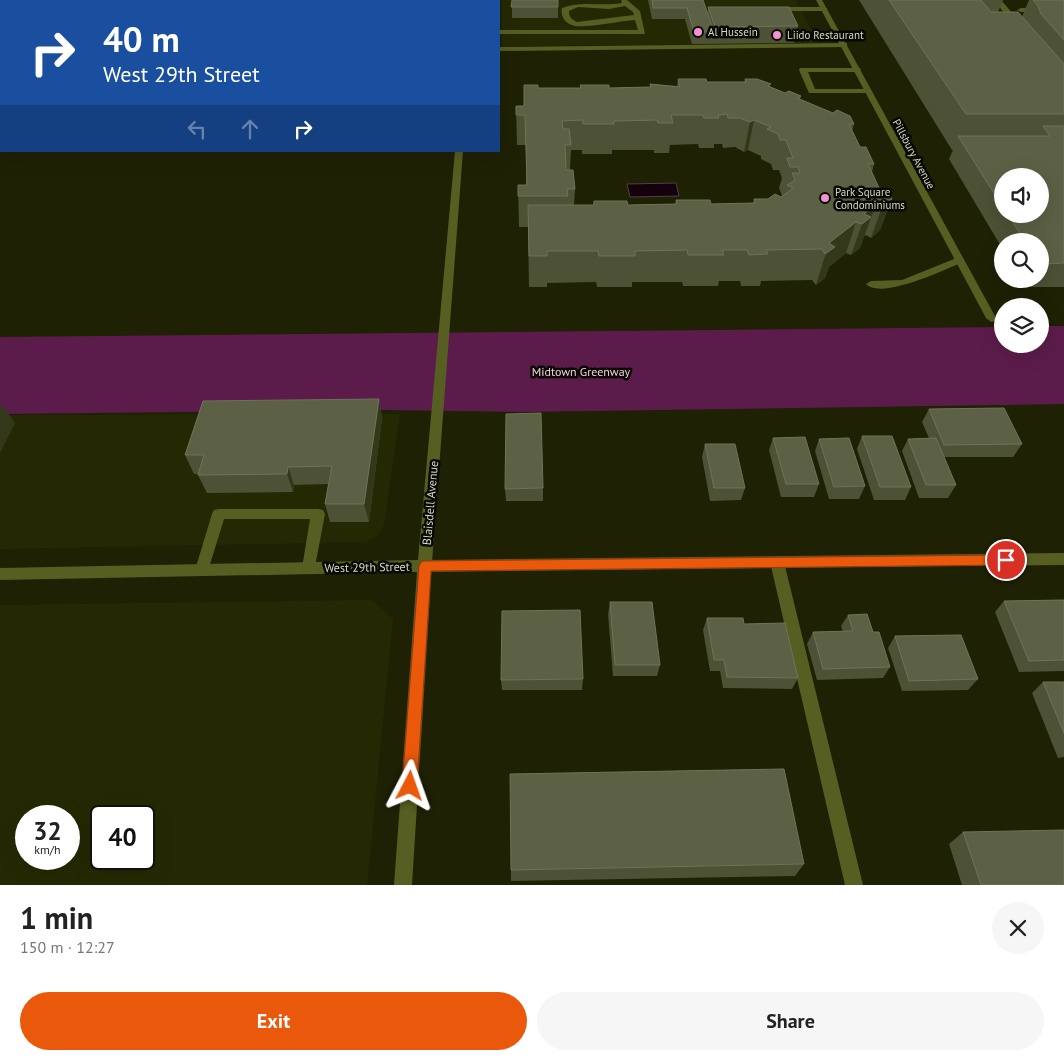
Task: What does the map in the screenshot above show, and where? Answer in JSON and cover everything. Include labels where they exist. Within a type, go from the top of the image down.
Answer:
[{"type":"street","name":"Pillsbury Avenue","points":[[819,0],[990,318]]},
{"type":"street","points":[[997,0],[1021,29]]},
{"type":"street","points":[[1021,10],[1054,9],[1058,4],[1054,0]]},
{"type":"street","points":[[500,32],[642,32],[638,17],[636,12],[625,2],[609,8],[577,5],[565,10],[565,14],[570,22],[576,24],[638,17]]},
{"type":"street","points":[[765,10],[824,9]]},
{"type":"street","points":[[500,49],[844,45]]},
{"type":"street","points":[[857,70],[802,70],[812,91],[868,91]]},
{"type":"street","name":"Blaisdell Avenue","points":[[403,885],[425,566],[459,152]]},
{"type":"street","points":[[870,284],[904,283],[959,260]]},
{"type":"street","points":[[202,570],[219,514],[318,514],[309,568]]},
{"type":"street","name":"West 29th Street","points":[[0,574],[425,566],[1064,560]]},
{"type":"street","points":[[776,562],[854,885]]},
{"type":"shaded area","points":[[502,0],[795,0],[818,43],[502,46]]},
{"type":"shaded area","points":[[676,183],[679,196],[630,197],[627,184]]},
{"type":"shaded area","points":[[400,414],[384,525],[378,535],[366,542],[0,549],[0,415]]},
{"type":"shaded area","points":[[372,600],[393,619],[367,885],[0,885],[0,605]]},
{"type":"green space","name":"Midtown Greenway","points":[[1049,326],[1064,326],[1064,404],[520,412],[383,410],[0,414],[0,337],[994,327],[994,353],[1049,353]]},
{"type":"building","points":[[512,0],[558,0],[558,7],[511,7]]},
{"type":"building","points":[[652,0],[703,0],[714,32],[694,32],[687,8],[653,8]]},
{"type":"building","points":[[889,0],[981,0],[991,12],[1018,12],[1064,64],[1064,114],[966,114]]},
{"type":"building","points":[[1033,0],[1064,0],[1064,40],[1041,14]]},
{"type":"building","points":[[708,7],[789,7],[798,26],[715,27]]},
{"type":"building","points":[[678,79],[706,79],[707,82],[746,82],[745,79],[757,79],[771,84],[768,86],[785,93],[789,91],[801,96],[797,98],[833,113],[837,110],[850,116],[854,124],[849,124],[860,147],[866,147],[874,164],[868,164],[880,190],[887,190],[892,199],[882,207],[876,204],[864,214],[871,217],[862,224],[856,222],[829,243],[835,247],[825,254],[822,249],[766,250],[768,254],[749,255],[747,250],[722,250],[724,255],[688,255],[687,250],[635,251],[635,256],[599,256],[598,251],[547,251],[547,256],[529,256],[528,205],[594,205],[594,201],[627,201],[628,205],[677,204],[676,200],[710,200],[711,204],[755,203],[754,199],[768,199],[775,194],[781,197],[793,188],[787,185],[795,180],[792,173],[800,173],[798,167],[790,167],[787,158],[793,158],[786,140],[780,140],[778,134],[767,129],[771,127],[754,120],[750,122],[740,118],[728,118],[727,114],[718,115],[719,118],[704,118],[703,115],[671,115],[673,123],[658,123],[657,120],[614,121],[614,124],[583,124],[583,120],[562,121],[563,129],[569,129],[571,145],[565,145],[566,170],[573,170],[575,189],[567,189],[568,196],[518,196],[518,185],[527,185],[525,115],[516,115],[516,106],[524,106],[524,85],[538,85],[538,88],[581,88],[580,85],[609,85],[609,88],[651,87],[650,84],[680,87]]},
{"type":"building","points":[[1043,126],[1064,126],[1064,263],[1049,264],[1049,233],[1020,233],[1013,223],[1049,223],[1049,168],[994,168],[994,193],[958,136],[1050,136]]},
{"type":"building","points":[[379,399],[364,504],[325,504],[332,466],[288,467],[287,474],[198,475],[204,455],[185,455],[203,401]]},
{"type":"building","points":[[1004,408],[1022,444],[944,445],[929,409]]},
{"type":"building","points":[[541,413],[543,488],[505,489],[506,414]]},
{"type":"building","points":[[862,436],[892,436],[911,487],[880,487]]},
{"type":"building","points":[[805,437],[819,484],[786,484],[773,438]]},
{"type":"building","points":[[849,438],[865,486],[834,487],[819,439]]},
{"type":"building","points":[[936,438],[956,485],[926,485],[908,439]]},
{"type":"building","points":[[705,444],[735,444],[745,488],[714,488]]},
{"type":"building","points":[[1064,600],[1064,660],[1029,661],[1004,601]]},
{"type":"building","points":[[610,602],[652,602],[660,665],[615,665]]},
{"type":"building","points":[[580,610],[583,679],[501,680],[502,611]]},
{"type":"building","points":[[867,614],[873,632],[879,632],[890,667],[823,669],[813,632],[853,631],[848,615]]},
{"type":"building","points":[[707,618],[743,618],[744,624],[785,623],[798,678],[727,677],[724,660],[714,660]]},
{"type":"building","points":[[961,635],[978,679],[909,681],[895,636]]},
{"type":"building","points":[[1043,682],[1064,682],[1064,733]]},
{"type":"building","points":[[784,769],[804,864],[511,870],[510,774]]},
{"type":"building","points":[[1064,830],[1064,885],[981,885],[963,832]]},
{"type":"place","name":"Al Hussein","points":[[698,32]]},
{"type":"place","name":"Liido Restaurant","points":[[777,35]]},
{"type":"place","name":"Park Square Condominiums","points":[[825,198]]},
{"type":"route","points":[[410,786],[425,566],[1006,560]]}]
